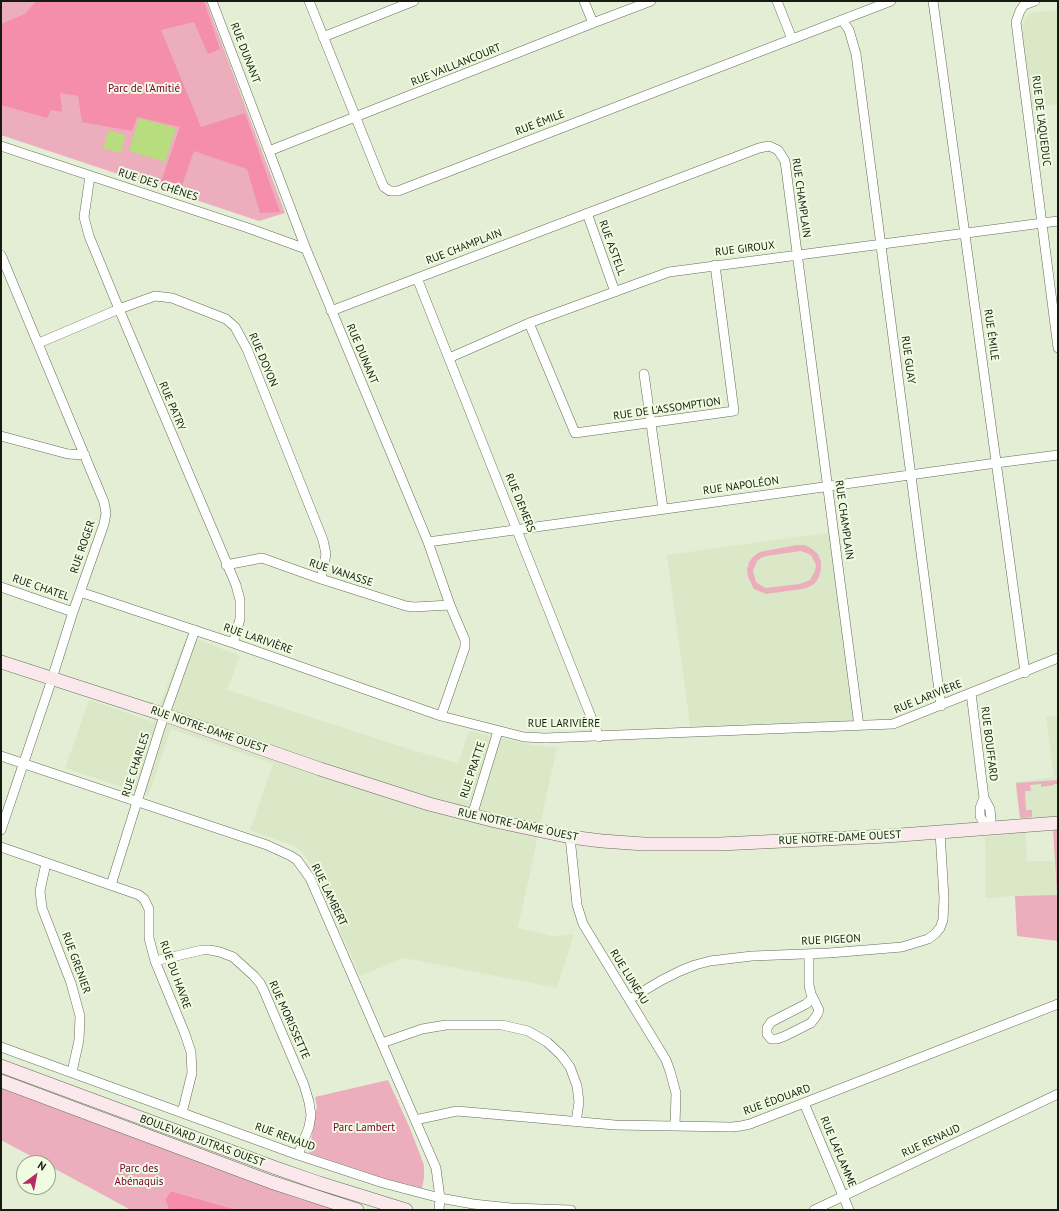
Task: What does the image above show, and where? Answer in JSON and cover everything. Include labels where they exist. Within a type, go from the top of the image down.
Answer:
[{"type":"street","name":"RUE DUNANT","points":[[212,1],[306,249],[428,542],[450,605],[465,640],[465,647],[441,716]]},
{"type":"street","name":"RUE ÉMILE","points":[[309,1],[382,183],[384,187],[390,190],[398,191],[842,20],[869,5],[891,1]]},
{"type":"street","points":[[323,37],[414,1]]},
{"type":"street","points":[[584,1],[593,23]]},
{"type":"street","name":"RUE VAILLANCOURT","points":[[269,151],[651,1]]},
{"type":"street","points":[[778,1],[792,39]]},
{"type":"street","name":"RUE ÉMILE","points":[[933,1],[1025,673]]},
{"type":"street","name":"RUE DE L'AQUEDUC","points":[[1035,1],[1024,5],[1016,22],[1058,348]]},
{"type":"street","name":"RUE GUAY","points":[[842,20],[849,30],[856,54],[941,706]]},
{"type":"street","name":"RUE DES CHÊNES","points":[[1,146],[248,228],[306,249]]},
{"type":"street","name":"RUE CHAMPLAIN","points":[[331,311],[759,148],[769,146],[778,150],[785,161],[859,726]]},
{"type":"street","name":"RUE PATRY","points":[[90,176],[84,217],[86,226],[119,309],[226,565],[236,585],[240,600],[240,619],[233,643]]},
{"type":"street","name":"RUE ASTELL","points":[[587,213],[615,292]]},
{"type":"street","name":"RUE GIROUX","points":[[449,358],[529,323],[669,272],[1058,221]]},
{"type":"street","name":"RUE ROGER","points":[[1,254],[85,455],[104,502],[106,513],[104,524],[73,612],[1,830]]},
{"type":"street","name":"RUE DE L'ASSOMPTION","points":[[529,323],[575,434],[734,411],[715,265]]},
{"type":"street","name":"RUE DEMERS","points":[[417,278],[599,737]]},
{"type":"street","name":"RUE DOYON","points":[[39,343],[119,309],[155,296],[164,296],[216,314],[226,319],[235,327],[247,350],[323,540],[326,554],[321,579]]},
{"type":"street","points":[[644,374],[663,509]]},
{"type":"street","points":[[1,436],[68,454],[85,455]]},
{"type":"street","name":"RUE NAPOLÉON","points":[[428,542],[1058,455]]},
{"type":"street","name":"RUE VANASSE","points":[[226,565],[262,558],[321,579],[406,606],[450,605]]},
{"type":"street","name":"RUE CHATEL","points":[[1,587],[73,612]]},
{"type":"street","name":"RUE LARIVIÈRE","points":[[80,592],[233,643],[441,716],[498,731],[545,738],[893,724],[1025,673],[1058,658]]},
{"type":"street","name":"RUE CHARLES","points":[[111,885],[165,715],[195,630]]},
{"type":"street","name":"RUE NOTRE-DAME OUEST","points":[[1,662],[165,715],[320,769],[429,804],[517,827],[570,837],[644,844],[756,843],[987,829],[1058,823]]},
{"type":"street","name":"RUE BOUFFARD","points":[[971,693],[984,798],[990,810],[991,820],[987,829]]},
{"type":"street","name":"RUE PRATTE","points":[[472,816],[498,731]]},
{"type":"street","name":"RUE LAMBERT","points":[[1,756],[266,845],[297,860],[310,878],[436,1168],[440,1198],[439,1210]]},
{"type":"street","name":"RUE PIGEON","points":[[630,999],[662,980],[690,967],[710,961],[752,956],[809,954],[902,947],[928,939],[935,934],[943,920],[944,898],[940,832]]},
{"type":"street","name":"RUE LUNEAU","points":[[570,837],[577,904],[582,924],[630,999],[666,1060],[676,1093],[675,1126]]},
{"type":"street","name":"RUE DU HAVRE","points":[[1,847],[111,885],[138,895],[144,899],[149,909],[149,938],[155,961],[191,1052],[192,1073],[182,1113]]},
{"type":"street","name":"RUE GRENIER","points":[[46,863],[40,891],[42,908],[71,983],[80,1016],[79,1040],[72,1072]]},
{"type":"street","name":"RUE MORISSETTE","points":[[155,961],[202,950],[220,952],[233,957],[260,983],[304,1085],[309,1102],[311,1115],[309,1127],[298,1155]]},
{"type":"street","points":[[809,954],[809,985],[819,1010],[815,1019],[811,1023],[777,1039],[771,1038],[767,1034],[767,1028],[771,1022],[806,1004],[813,998]]},
{"type":"street","name":"RUE ÉDOUARD","points":[[415,1120],[457,1111],[615,1125],[742,1126],[1058,1004]]},
{"type":"street","points":[[382,1043],[422,1029],[446,1025],[502,1025],[528,1031],[546,1042],[570,1067],[577,1086],[579,1102],[576,1122]]},
{"type":"street","name":"RUE RENAUD","points":[[1,1047],[298,1155],[383,1183],[440,1198],[501,1207],[571,1210]]},
{"type":"street","name":"BOULEVARD JUTRAS OUEST","points":[[1,1066],[276,1168],[406,1210]]},
{"type":"street","name":"BOULEVARD JUTRAS OUEST","points":[[1,1081],[271,1182],[357,1210]]},
{"type":"street","name":"RUE RENAUD","points":[[814,1210],[1058,1094]]},
{"type":"street","name":"RUE LAFLAMME","points":[[804,1103],[849,1210]]},
{"type":"shaded area","points":[[1058,10],[1058,104],[1032,108],[1022,26],[1030,13]]},
{"type":"shaded area","points":[[139,118],[176,128],[165,162],[129,151]]},
{"type":"shaded area","points":[[109,130],[126,136],[120,153],[103,148]]},
{"type":"shaded area","points":[[833,532],[859,726],[691,732],[667,555]]},
{"type":"shaded area","points":[[187,635],[240,656],[227,690],[415,751],[458,763],[469,731],[537,746],[557,747],[518,928],[553,936],[574,934],[557,988],[404,958],[360,976],[312,866],[302,852],[294,846],[250,830],[273,764],[171,729],[148,796],[65,768],[89,700],[153,722]]},
{"type":"shaded area","points":[[1058,715],[1058,817],[1020,819],[1015,782],[1054,777],[1046,717]]},
{"type":"shaded area","points":[[1026,832],[1027,861],[1054,861],[1057,895],[986,898],[985,837]]},
{"type":"green space","name":"Parc de l'Amitié","points":[[1,1],[206,1],[285,213],[259,221],[1,135]]},
{"type":"green space","name":"Parc de l'Amitié","points":[[36,1],[204,1],[220,49],[208,54],[194,22],[161,30],[201,127],[245,113],[280,212],[260,213],[247,169],[194,151],[180,191],[161,182],[180,127],[137,117],[132,131],[82,122],[78,96],[60,93],[62,112],[51,110],[47,118],[1,105],[1,24],[25,14]]},
{"type":"green space","points":[[797,545],[805,545],[818,554],[821,562],[819,577],[815,583],[802,589],[766,594],[754,589],[748,577],[747,570],[749,562],[760,552]],"holes":[[[801,551],[811,555],[816,565],[815,571],[810,580],[800,584],[765,588],[756,582],[753,571],[757,561],[761,558]]]},
{"type":"green space","points":[[1058,780],[1058,784],[1054,785],[1041,787],[1041,784],[1030,785],[1031,791],[1025,791],[1026,810],[1032,810],[1032,817],[1020,818],[1016,783]]},
{"type":"green space","points":[[1053,829],[1058,829],[1058,941],[1017,936],[1015,896],[1057,895]]},
{"type":"green space","name":"Parc Lambert","points":[[388,1080],[409,1126],[424,1165],[422,1188],[387,1179],[309,1153],[317,1106],[315,1097]]},
{"type":"green space","name":"Parc des Abénaquis","points":[[1,1087],[302,1200],[339,1210],[237,1210],[171,1191],[165,1199],[169,1210],[131,1210],[56,1169],[56,1155],[29,1155],[1,1140]]},
{"type":"green space","points":[[171,1191],[237,1210],[169,1210],[165,1199]]}]
